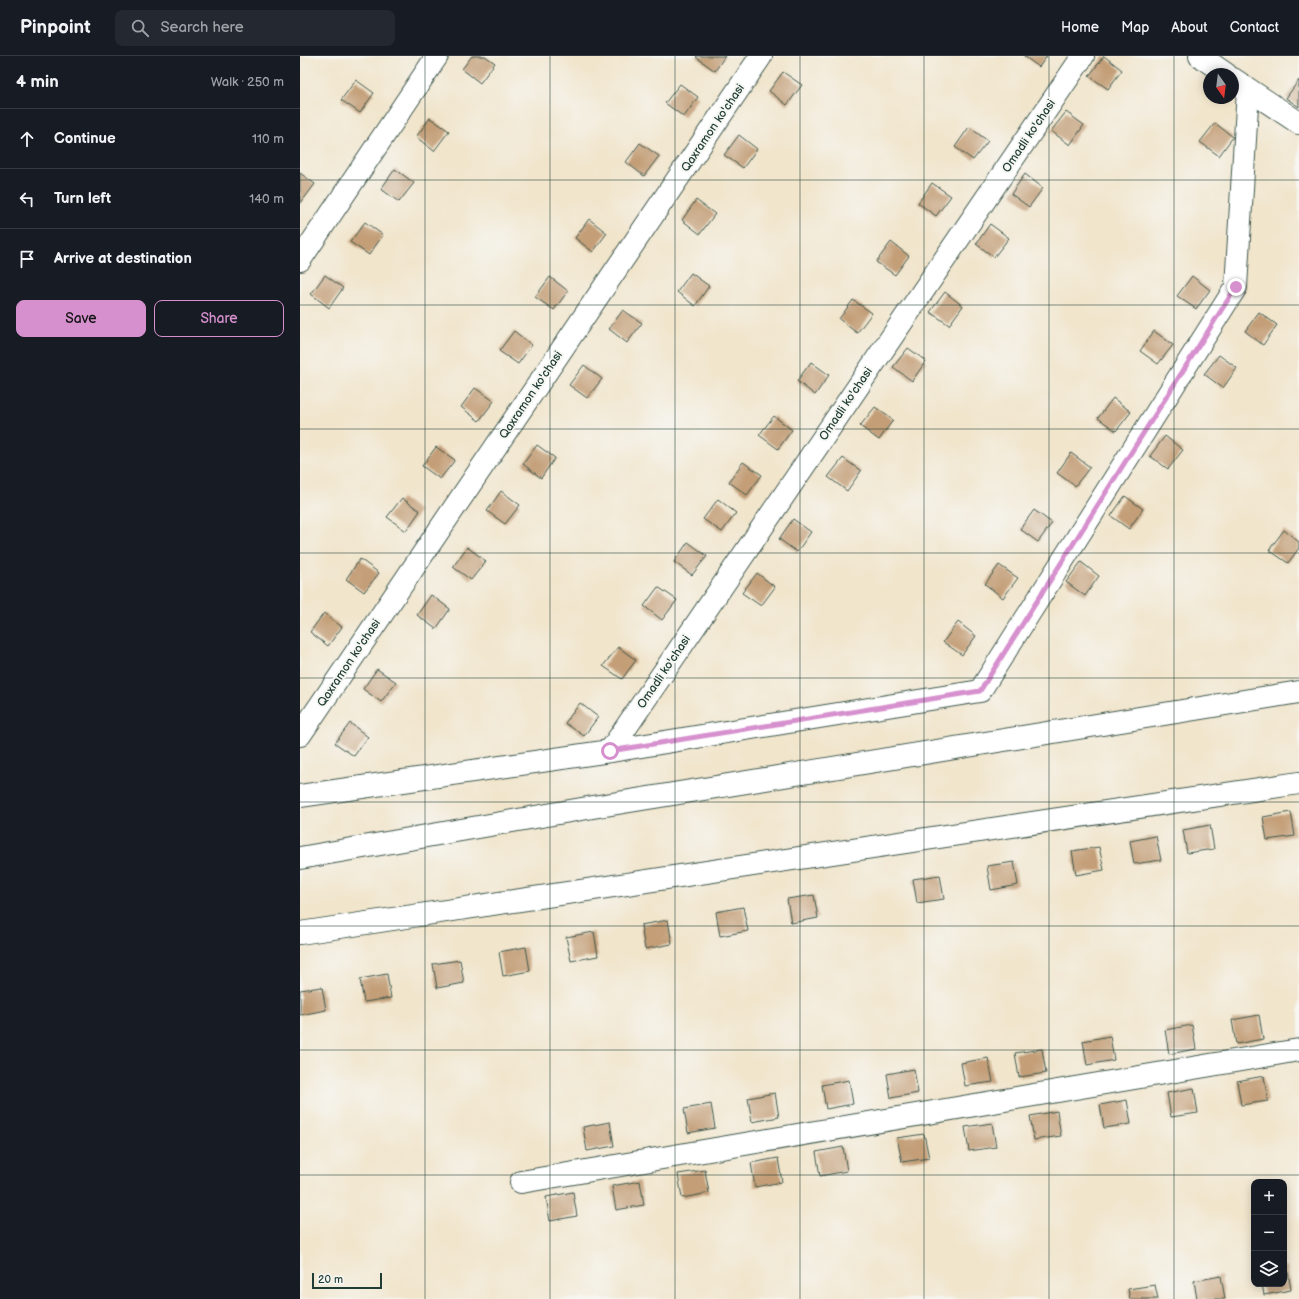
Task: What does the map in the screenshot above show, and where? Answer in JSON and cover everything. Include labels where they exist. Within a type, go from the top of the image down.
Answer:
[{"type":"street","points":[[300,260],[437,56]]},
{"type":"street","name":"Qaxramon ko'chasi","points":[[300,735],[762,56]]},
{"type":"street","name":"Omadli ko'chasi","points":[[610,751],[1083,56]]},
{"type":"street","points":[[1200,56],[1217,68]]},
{"type":"street","points":[[300,796],[610,751],[980,691],[1236,287],[1240,84]]},
{"type":"street","points":[[1240,84],[1299,123]]},
{"type":"street","points":[[300,858],[592,807],[1299,692]]},
{"type":"street","points":[[300,933],[1299,783]]},
{"type":"street","points":[[520,1182],[1299,1050]]},
{"type":"building","points":[[472,56],[485,56],[495,63],[480,83],[462,69]]},
{"type":"building","points":[[725,56],[715,71],[696,57]]},
{"type":"building","points":[[1024,56],[1047,56],[1039,67]]},
{"type":"building","points":[[1104,56],[1122,70],[1108,89],[1089,76]]},
{"type":"building","points":[[783,72],[802,85],[787,105],[769,91]]},
{"type":"building","points":[[356,80],[374,93],[360,113],[341,100]]},
{"type":"building","points":[[1299,80],[1299,107],[1286,98]]},
{"type":"building","points":[[680,84],[698,97],[684,117],[665,103]]},
{"type":"building","points":[[1066,112],[1084,125],[1070,145],[1051,131]]},
{"type":"building","points":[[430,118],[449,131],[434,151],[416,137]]},
{"type":"building","points":[[1215,123],[1233,137],[1219,156],[1200,142]]},
{"type":"building","points":[[969,127],[988,141],[973,160],[955,147]]},
{"type":"building","points":[[739,135],[757,149],[743,168],[724,155]]},
{"type":"building","points":[[640,143],[659,156],[644,176],[626,162]]},
{"type":"building","points":[[395,169],[414,183],[399,202],[381,189]]},
{"type":"building","points":[[300,173],[315,184],[300,204]]},
{"type":"building","points":[[1025,174],[1043,188],[1029,207],[1011,194]]},
{"type":"building","points":[[932,183],[951,196],[936,216],[918,203]]},
{"type":"building","points":[[696,200],[715,214],[700,234],[682,220]]},
{"type":"building","points":[[589,219],[607,233],[593,252],[575,238]]},
{"type":"building","points":[[365,222],[383,235],[369,255],[350,242]]},
{"type":"building","points":[[990,224],[1009,238],[994,257],[976,244]]},
{"type":"building","points":[[891,242],[909,256],[895,275],[876,262]]},
{"type":"building","points":[[691,273],[709,286],[695,306],[677,292]]},
{"type":"building","points":[[325,275],[343,288],[329,308],[311,294]]},
{"type":"building","points":[[1192,276],[1210,290],[1196,309],[1177,296]]},
{"type":"building","points":[[550,277],[568,291],[554,310],[535,297]]},
{"type":"building","points":[[945,292],[963,306],[949,325],[930,312]]},
{"type":"building","points":[[853,300],[872,313],[857,333],[839,319]]},
{"type":"building","points":[[623,310],[642,323],[627,343],[609,329]]},
{"type":"building","points":[[1259,312],[1277,325],[1263,345],[1245,331]]},
{"type":"building","points":[[514,331],[532,345],[518,364],[499,351]]},
{"type":"building","points":[[1154,331],[1173,345],[1158,364],[1140,351]]},
{"type":"building","points":[[908,348],[926,361],[912,381],[893,367]]},
{"type":"building","points":[[1219,355],[1237,368],[1223,388],[1204,374]]},
{"type":"building","points":[[811,362],[829,375],[815,395],[797,381]]},
{"type":"building","points":[[584,365],[602,379],[587,398],[569,385]]},
{"type":"building","points":[[475,388],[494,401],[479,421],[461,407]]},
{"type":"building","points":[[1113,398],[1131,412],[1116,431],[1098,418]]},
{"type":"building","points":[[875,407],[893,420],[879,440],[860,426]]},
{"type":"building","points":[[774,416],[792,430],[778,449],[759,435]]},
{"type":"building","points":[[1165,436],[1183,450],[1168,469],[1150,456]]},
{"type":"building","points":[[537,445],[555,458],[541,478],[523,464]]},
{"type":"building","points":[[436,447],[455,460],[440,479],[422,466]]},
{"type":"building","points":[[1071,453],[1090,467],[1075,486],[1057,473]]},
{"type":"building","points":[[843,458],[861,471],[847,491],[828,477]]},
{"type":"building","points":[[743,462],[762,475],[747,495],[729,482]]},
{"type":"building","points":[[501,491],[520,505],[505,524],[487,511]]},
{"type":"building","points":[[1125,496],[1143,509],[1129,529],[1111,516]]},
{"type":"building","points":[[402,498],[420,511],[406,531],[387,517]]},
{"type":"building","points":[[718,499],[736,513],[722,532],[703,519]]},
{"type":"building","points":[[1034,510],[1052,523],[1038,542],[1020,529]]},
{"type":"building","points":[[793,519],[811,532],[797,552],[779,539]]},
{"type":"building","points":[[1284,530],[1299,542],[1299,548],[1288,563],[1269,550]]},
{"type":"building","points":[[688,542],[707,556],[692,575],[674,562]]},
{"type":"building","points":[[467,547],[486,561],[471,580],[453,567]]},
{"type":"building","points":[[360,559],[379,573],[364,592],[346,579]]},
{"type":"building","points":[[1081,562],[1099,576],[1085,596],[1066,582]]},
{"type":"building","points":[[999,565],[1018,578],[1003,598],[985,584]]},
{"type":"building","points":[[757,573],[775,587],[761,606],[742,593]]},
{"type":"building","points":[[658,587],[677,600],[662,620],[644,606]]},
{"type":"building","points":[[431,595],[450,609],[436,629],[417,615]]},
{"type":"building","points":[[324,613],[342,627],[328,646],[310,632]]},
{"type":"building","points":[[958,622],[976,636],[962,655],[943,642]]},
{"type":"building","points":[[618,647],[636,660],[622,679],[603,666]]},
{"type":"building","points":[[377,669],[396,682],[381,702],[363,689]]},
{"type":"building","points":[[580,703],[598,717],[584,736],[565,723]]},
{"type":"building","points":[[350,723],[368,737],[354,756],[335,743]]},
{"type":"building","points":[[1291,812],[1295,836],[1267,840],[1263,817]]},
{"type":"building","points":[[1210,825],[1214,849],[1187,853],[1183,830]]},
{"type":"building","points":[[1156,836],[1161,860],[1134,864],[1130,841]]},
{"type":"building","points":[[1099,847],[1104,870],[1076,875],[1072,851]]},
{"type":"building","points":[[1014,862],[1018,885],[991,890],[987,866]]},
{"type":"building","points":[[940,875],[944,899],[917,903],[913,879]]},
{"type":"building","points":[[814,895],[818,918],[791,923],[787,899]]},
{"type":"building","points":[[743,907],[748,931],[720,936],[716,912]]},
{"type":"building","points":[[668,920],[672,944],[645,949],[641,925]]},
{"type":"building","points":[[594,932],[598,956],[571,961],[566,937]]},
{"type":"building","points":[[526,947],[530,971],[503,976],[499,952]]},
{"type":"building","points":[[460,960],[464,983],[437,988],[433,964]]},
{"type":"building","points":[[387,974],[391,998],[364,1002],[360,979]]},
{"type":"building","points":[[322,987],[326,1010],[300,1015],[300,990]]},
{"type":"building","points":[[1259,1015],[1263,1039],[1236,1044],[1232,1020]]},
{"type":"building","points":[[1192,1025],[1196,1049],[1169,1054],[1165,1030]]},
{"type":"building","points":[[1110,1036],[1114,1060],[1087,1065],[1083,1041]]},
{"type":"building","points":[[1042,1049],[1046,1073],[1019,1077],[1015,1053]]},
{"type":"building","points":[[988,1058],[993,1082],[965,1086],[961,1063]]},
{"type":"building","points":[[914,1069],[918,1093],[891,1098],[887,1074]]},
{"type":"building","points":[[1264,1076],[1268,1101],[1241,1105],[1237,1081]]},
{"type":"building","points":[[849,1080],[853,1104],[826,1109],[822,1085]]},
{"type":"building","points":[[1194,1088],[1198,1113],[1171,1117],[1167,1093]]},
{"type":"building","points":[[775,1093],[779,1117],[752,1122],[748,1098]]},
{"type":"building","points":[[1127,1100],[1131,1124],[1104,1128],[1100,1105]]},
{"type":"building","points":[[711,1104],[715,1128],[688,1133],[684,1109]]},
{"type":"building","points":[[1057,1111],[1061,1136],[1034,1140],[1030,1116]]},
{"type":"building","points":[[610,1122],[614,1146],[587,1151],[583,1127]]},
{"type":"building","points":[[992,1123],[996,1147],[969,1151],[965,1127]]},
{"type":"building","points":[[924,1134],[929,1158],[902,1162],[897,1138]]},
{"type":"building","points":[[843,1147],[847,1171],[820,1176],[816,1152]]},
{"type":"building","points":[[778,1158],[782,1182],[755,1187],[751,1163]]},
{"type":"building","points":[[705,1170],[709,1193],[682,1198],[678,1174]]},
{"type":"building","points":[[640,1181],[644,1205],[616,1210],[612,1186]]},
{"type":"building","points":[[573,1192],[577,1216],[550,1221],[546,1197]]},
{"type":"building","points":[[1287,1266],[1291,1290],[1264,1295],[1263,1287],[1287,1287]]},
{"type":"building","points":[[1221,1276],[1225,1299],[1197,1299],[1194,1281]]},
{"type":"building","points":[[1155,1285],[1158,1299],[1130,1299],[1128,1289]]},
{"type":"route","points":[[610,751],[980,691],[1236,287]]}]
